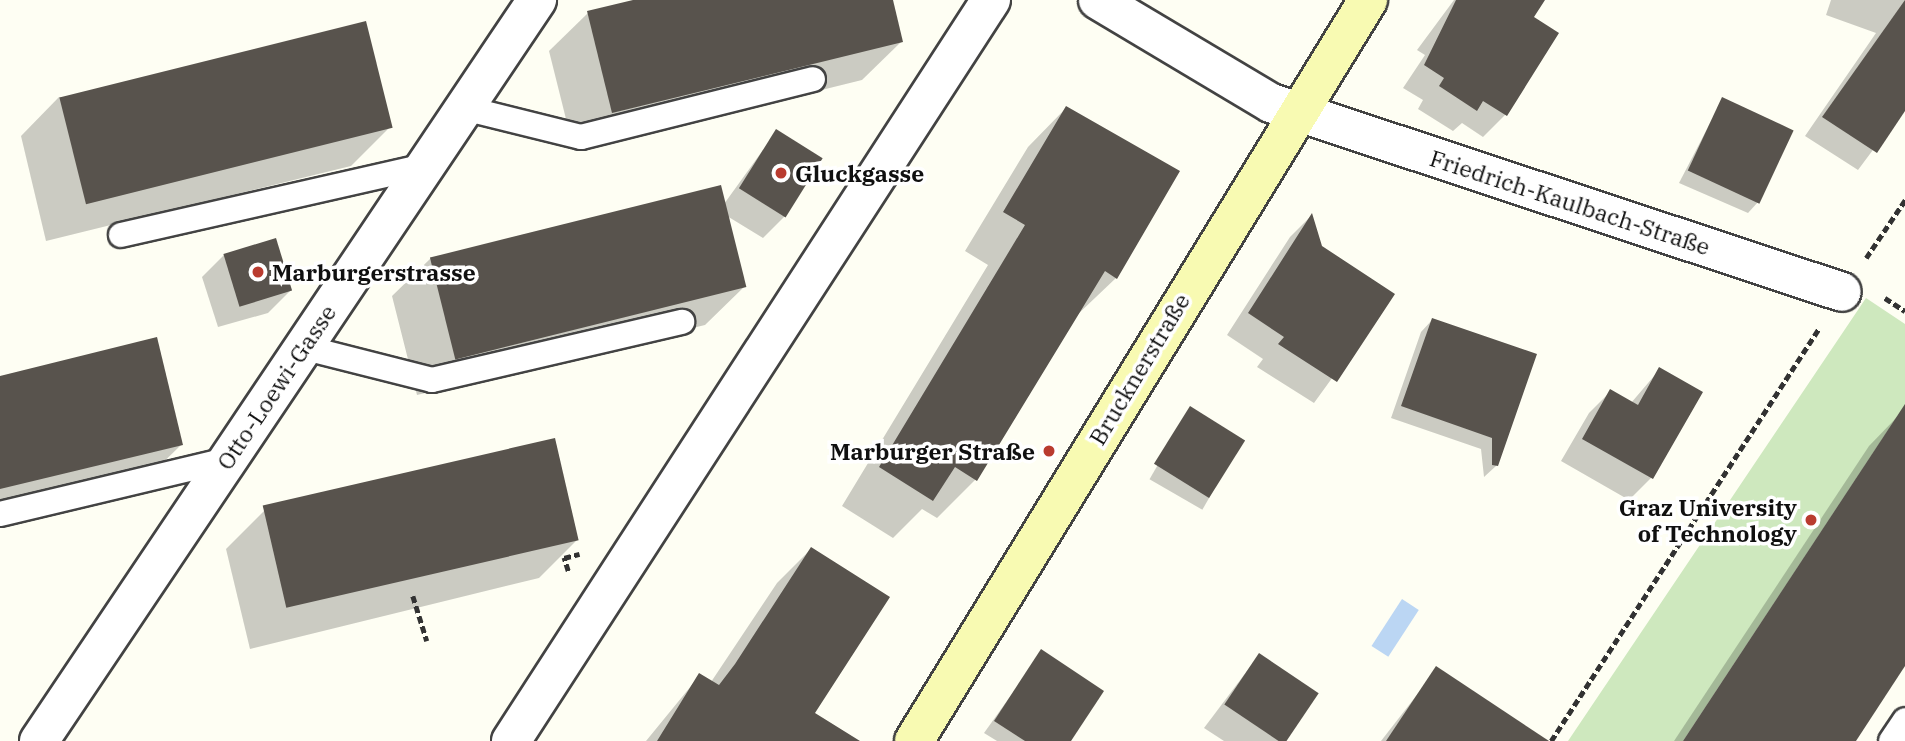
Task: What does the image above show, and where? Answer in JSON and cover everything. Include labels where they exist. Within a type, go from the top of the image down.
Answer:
[{"type":"main road","name":"Brucknerstraße","points":[[914,741],[1368,0]]},
{"type":"street","name":"Otto-Loewi-Gasse","points":[[39,741],[537,0]]},
{"type":"street","points":[[511,741],[991,0]]},
{"type":"street","points":[[1098,0],[1253,94],[1298,112]]},
{"type":"street","name":"Friedrich-Kaulbach-Straße","points":[[1298,112],[1842,292]]},
{"type":"lane","points":[[464,108],[581,137],[813,79]]},
{"type":"lane","points":[[121,235],[425,166]]},
{"type":"lane","points":[[302,347],[432,380],[682,322]]},
{"type":"lane","points":[[0,514],[227,460]]},
{"type":"lane","points":[[1891,741],[1905,720]]},
{"type":"path","points":[[1551,741],[1842,292],[1905,200]]},
{"type":"path","points":[[1882,296],[1905,311]]},
{"type":"path","points":[[413,596],[427,641]]},
{"type":"green space","points":[[1866,298],[1905,324],[1905,419],[1898,415],[1683,741],[1568,741]]},
{"type":"water","points":[[1402,599],[1419,610],[1388,657],[1372,646]]},
{"type":"building","points":[[633,0],[893,0],[903,42],[612,113],[587,11]]},
{"type":"building","points":[[1456,0],[1545,0],[1534,17],[1559,33],[1507,116],[1483,101],[1477,111],[1439,86],[1444,78],[1424,65]]},
{"type":"building","points":[[1905,0],[1905,111],[1877,153],[1822,117]]},
{"type":"building","points":[[366,21],[393,128],[86,204],[59,97]]},
{"type":"building","points":[[1722,97],[1794,130],[1759,204],[1688,170]]},
{"type":"building","points":[[1066,106],[1180,171],[1117,279],[1105,271],[977,481],[955,467],[933,501],[879,467],[1025,225],[1003,212]]},
{"type":"building","name":"Gluckgasse","points":[[776,129],[823,158],[786,218],[739,188]]},
{"type":"building","points":[[721,185],[746,287],[455,359],[430,258]]},
{"type":"building","points":[[1312,213],[1322,246],[1395,294],[1337,382],[1278,344],[1284,337],[1248,313]]},
{"type":"building","name":"Marburgerstrasse","points":[[276,238],[292,291],[239,307],[223,254]]},
{"type":"building","points":[[1432,318],[1537,354],[1498,466],[1492,465],[1492,438],[1401,406]]},
{"type":"building","points":[[157,337],[183,445],[0,489],[0,376]]},
{"type":"building","points":[[1659,367],[1703,392],[1653,479],[1582,439],[1610,389],[1638,405]]},
{"type":"building","points":[[1905,404],[1905,666],[1856,741],[1683,741]]},
{"type":"building","points":[[1190,406],[1245,440],[1209,498],[1154,464]]},
{"type":"building","points":[[555,438],[579,540],[286,608],[263,505]]},
{"type":"building","points":[[811,547],[890,597],[815,713],[860,741],[657,741],[699,673],[719,685]]},
{"type":"building","points":[[1041,649],[1104,691],[1071,741],[1025,741],[994,721]]},
{"type":"building","points":[[1259,653],[1319,693],[1286,741],[1279,741],[1224,704]]},
{"type":"building","points":[[1436,666],[1549,741],[1386,741]]},
{"type":"place","name":"Gluckgasse","points":[[781,173]]},
{"type":"place","name":"Marburgerstrasse","points":[[258,272]]},
{"type":"place","name":"Marburger Straße","points":[[1049,451]]},
{"type":"place","name":"Graz University of Technology","points":[[1811,520]]}]
